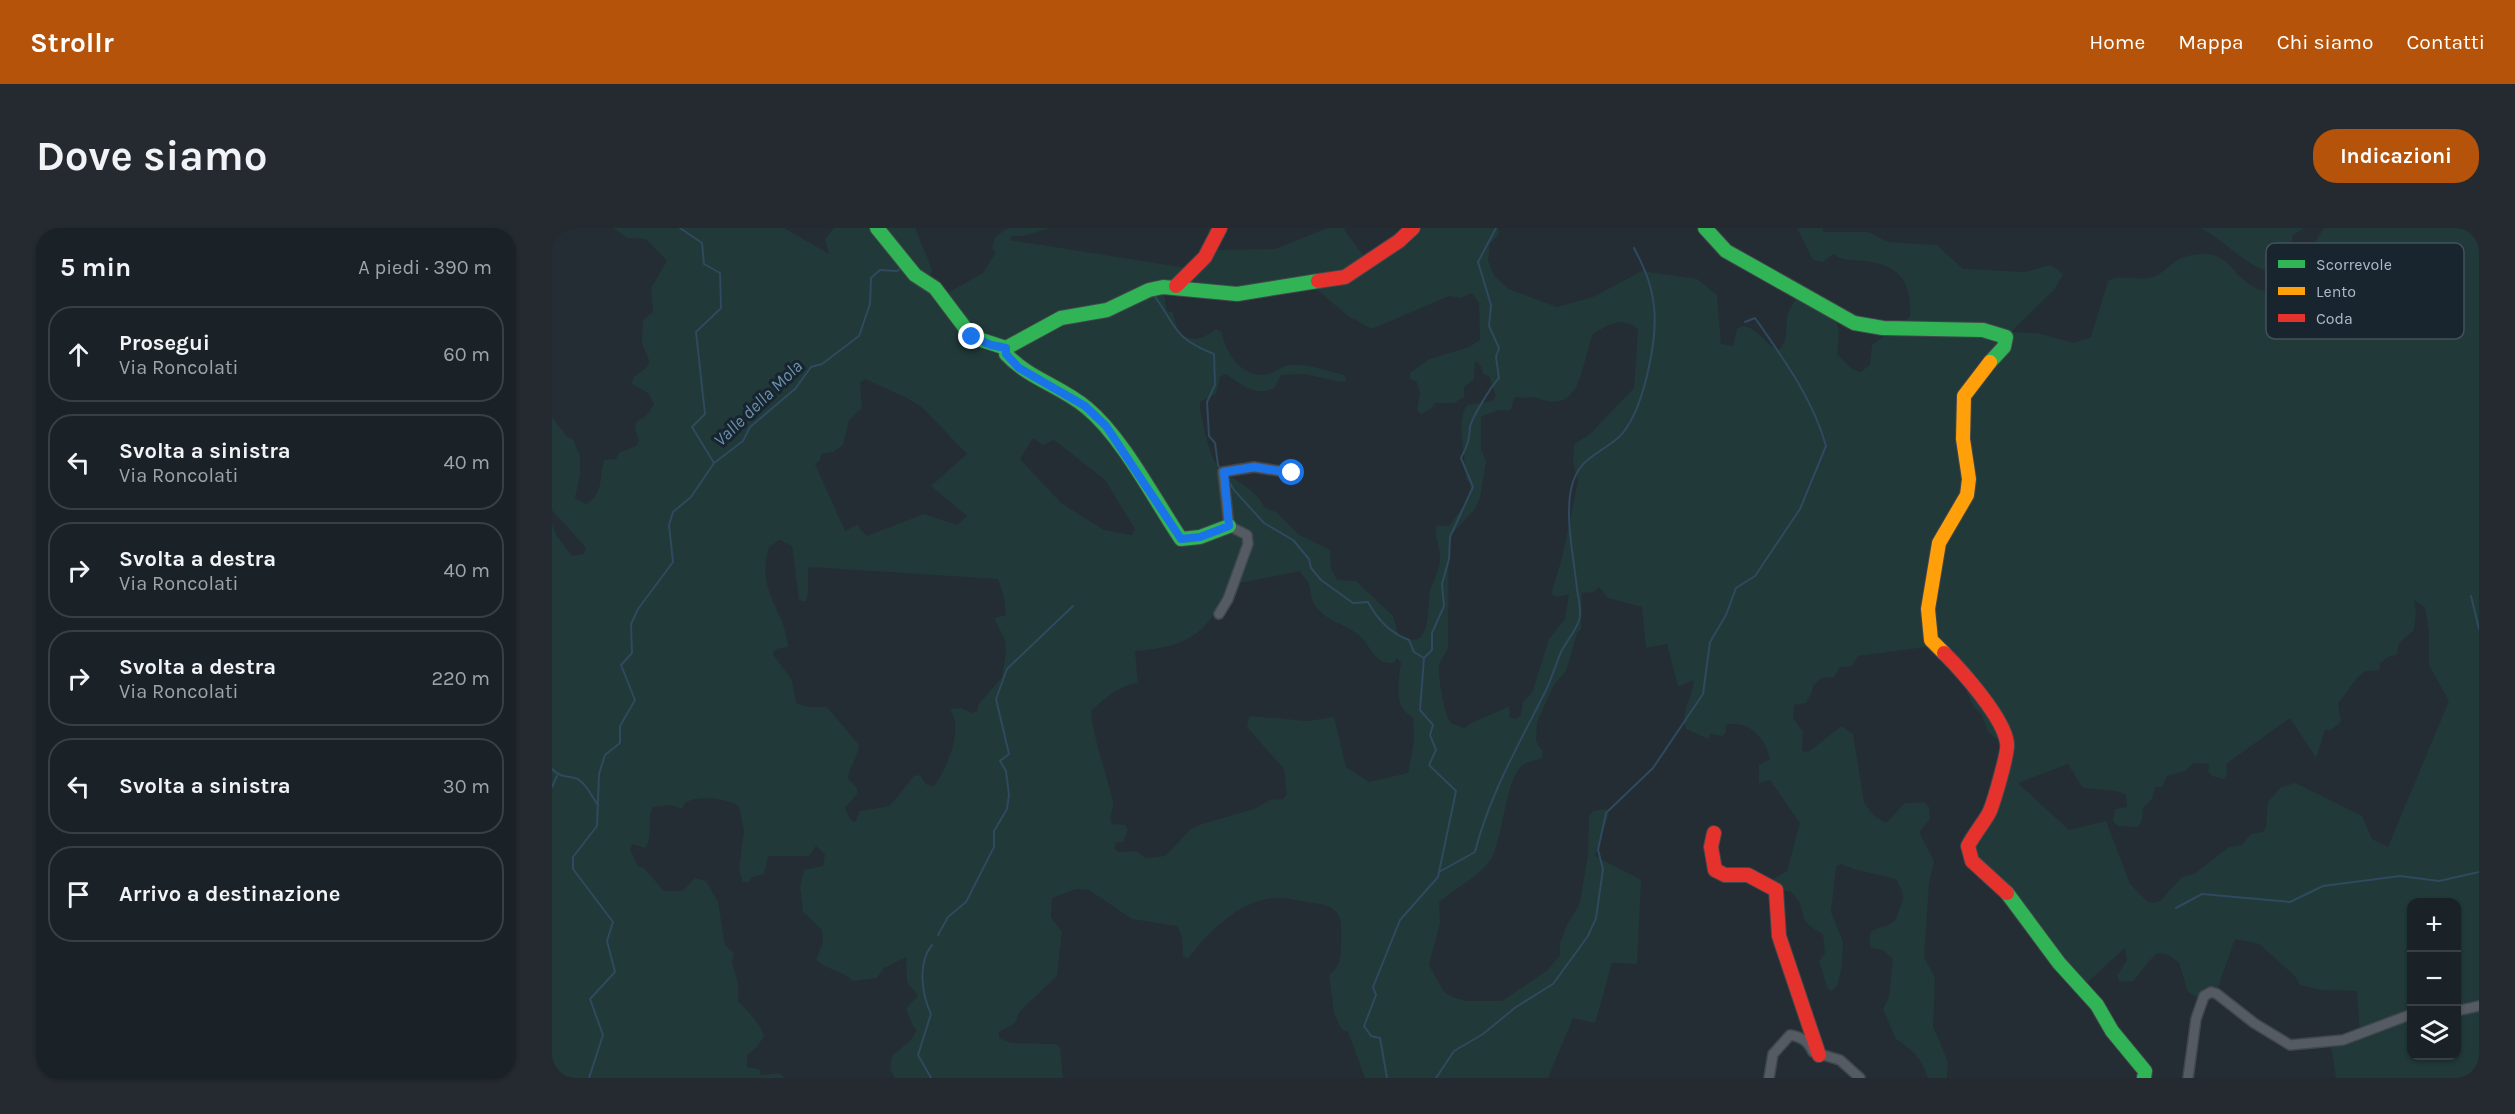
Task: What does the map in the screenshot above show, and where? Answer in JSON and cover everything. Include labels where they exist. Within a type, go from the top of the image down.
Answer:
[{"type":"street","points":[[877,228],[915,275],[935,288],[972,337],[1006,348],[1023,341],[1046,324],[1061,318],[1107,310],[1149,290],[1176,286],[1237,294],[1256,293],[1345,277],[1400,241],[1413,228]]},
{"type":"street","points":[[1176,286],[1205,257],[1220,228]]},
{"type":"street","points":[[1705,228],[1726,251],[1854,323],[1883,328],[1983,330],[2006,336],[2004,347],[1994,356],[1964,396],[1962,420],[1970,479],[1967,495],[1939,543],[1928,609],[1931,640],[1969,678],[2003,731],[2008,745],[1989,813],[1977,827],[1968,846],[1972,861],[2004,889],[2060,963],[2097,1005],[2112,1031],[2138,1060],[2145,1071],[2144,1078]]},
{"type":"street","points":[[1006,348],[1006,354],[1019,368],[1085,406],[1106,426],[1181,539],[1200,537],[1229,526],[1247,535],[1248,544],[1228,598],[1219,614]]},
{"type":"street","points":[[1229,526],[1224,472],[1254,467],[1292,473]]},
{"type":"street","points":[[1714,832],[1711,847],[1715,870],[1725,874],[1748,875],[1776,891],[1780,902],[1778,932],[1784,955],[1819,1055]]},
{"type":"street","points":[[2188,1078],[2196,1019],[2205,996],[2211,992],[2290,1045],[2343,1040],[2407,1016]]},
{"type":"street","points":[[2461,1010],[2479,1006]]},
{"type":"street","points":[[1768,1078],[1773,1054],[1790,1035],[1799,1036],[1809,1042],[1813,1052],[1840,1060],[1860,1078]]},
{"type":"green space","points":[[613,228],[784,228],[829,254],[825,239],[834,228],[915,228],[932,269],[929,282],[944,295],[983,273],[996,252],[992,249],[995,237],[1008,228],[1050,228],[1023,236],[1012,236],[1010,240],[1187,268],[1203,249],[1210,228],[1226,228],[1216,250],[1275,249],[1328,228],[1343,228],[1367,261],[1411,228],[1498,228],[1499,234],[1490,244],[1488,260],[1494,276],[1509,289],[1557,307],[1593,297],[1642,271],[1697,279],[1717,295],[1721,344],[1733,346],[1737,329],[1743,326],[1749,327],[1779,350],[1785,338],[1789,311],[1798,298],[1833,311],[1839,331],[1837,354],[1852,369],[1860,372],[1870,365],[1872,345],[1910,317],[1909,294],[1906,285],[1895,271],[1876,263],[1844,259],[1833,254],[1823,262],[1813,260],[1797,228],[1822,228],[1824,232],[1868,232],[1888,242],[1937,245],[1963,269],[2025,272],[2051,265],[2063,274],[2055,289],[2011,332],[2037,333],[2074,343],[2091,337],[2108,281],[2119,278],[2153,277],[2184,257],[2199,254],[2220,258],[2247,282],[2266,291],[2266,339],[2464,339],[2464,243],[2314,243],[2324,228],[2479,228],[2479,1078],[2336,1078],[2331,1045],[2360,1035],[2357,991],[2321,990],[2300,985],[2294,975],[2259,944],[2235,939],[2217,990],[2200,999],[2188,992],[2179,963],[2169,955],[2157,953],[2133,981],[2120,982],[2117,976],[2127,960],[2125,948],[2079,990],[2021,912],[1970,861],[2004,751],[1998,740],[1988,732],[1982,715],[1973,706],[1959,674],[1934,646],[1858,656],[1852,666],[1840,667],[1834,677],[1821,678],[1813,686],[1806,703],[1794,705],[1793,718],[1803,732],[1802,751],[1808,752],[1842,726],[1853,734],[1864,802],[1873,815],[1886,823],[1905,803],[1924,802],[1929,807],[1930,819],[1919,832],[1934,861],[1929,884],[1924,957],[1935,978],[1933,1026],[1948,1062],[1947,1078],[1928,1078],[1916,1055],[1896,1039],[1883,1009],[1889,997],[1893,959],[1883,950],[1871,948],[1870,935],[1872,932],[1892,923],[1897,917],[1903,897],[1896,879],[1841,864],[1836,867],[1831,912],[1843,942],[1842,967],[1837,986],[1831,991],[1827,987],[1819,961],[1825,953],[1823,934],[1807,923],[1800,903],[1790,891],[1778,891],[1772,880],[1787,871],[1800,823],[1770,780],[1759,783],[1759,765],[1770,759],[1765,744],[1755,732],[1742,725],[1726,725],[1726,732],[1722,736],[1710,734],[1709,739],[1686,729],[1684,718],[1694,680],[1678,687],[1667,644],[1646,648],[1642,607],[1608,598],[1599,587],[1594,592],[1582,593],[1581,629],[1577,634],[1566,671],[1554,685],[1537,722],[1536,741],[1543,752],[1542,758],[1524,764],[1518,771],[1509,794],[1499,837],[1491,859],[1480,872],[1439,903],[1440,923],[1429,965],[1444,992],[1467,1001],[1502,1001],[1548,970],[1560,955],[1560,943],[1580,903],[1588,854],[1589,816],[1593,811],[1606,809],[1609,814],[1595,856],[1641,880],[1637,964],[1612,963],[1595,1023],[1573,1018],[1548,1078],[1365,1078],[1348,1032],[1342,1030],[1334,1013],[1329,975],[1340,959],[1341,927],[1338,914],[1327,906],[1279,898],[1250,904],[1226,919],[1188,959],[1183,957],[1182,937],[1177,926],[1132,919],[1089,890],[1076,889],[1052,898],[1051,917],[1062,932],[1057,976],[1020,1011],[1015,1023],[999,1032],[999,1038],[1011,1043],[1056,1044],[1060,1048],[1063,1078],[895,1078],[890,1069],[892,1056],[911,1040],[917,1030],[906,1008],[918,996],[907,982],[906,957],[884,968],[877,978],[853,981],[816,960],[823,942],[822,930],[803,912],[800,887],[804,870],[823,866],[825,854],[816,846],[809,856],[768,856],[764,874],[752,877],[748,883],[742,881],[739,868],[744,831],[739,806],[719,799],[704,798],[685,803],[682,809],[671,805],[653,807],[648,844],[645,848],[633,844],[630,849],[638,866],[644,868],[664,891],[683,891],[695,878],[706,881],[718,902],[725,945],[734,953],[732,963],[738,983],[738,1002],[760,1027],[764,1036],[757,1047],[747,1055],[747,1067],[759,1069],[761,1075],[779,1073],[785,1078],[552,1078],[552,524],[557,536],[572,556],[584,554],[586,548],[552,510],[552,417],[567,437],[573,439],[580,456],[580,475],[575,498],[586,504],[596,495],[604,460],[616,459],[619,453],[636,446],[639,440],[635,429],[636,422],[647,415],[654,404],[648,393],[632,384],[633,378],[648,366],[649,360],[642,343],[643,320],[653,312],[651,288],[667,261],[646,239],[627,238]],"holes":[[[1308,282],[1348,316],[1372,329],[1449,296],[1461,298],[1472,293],[1479,303],[1480,340],[1469,347],[1430,359],[1410,373],[1410,379],[1416,381],[1420,393],[1417,410],[1421,414],[1432,408],[1435,403],[1454,403],[1464,397],[1464,387],[1474,379],[1475,361],[1481,366],[1483,374],[1489,376],[1496,396],[1493,401],[1467,405],[1464,412],[1461,431],[1466,479],[1470,483],[1471,495],[1449,526],[1437,525],[1439,565],[1429,596],[1426,626],[1418,639],[1410,639],[1398,634],[1393,616],[1356,581],[1337,580],[1331,569],[1330,550],[1298,534],[1276,512],[1265,508],[1255,494],[1217,465],[1211,453],[1200,402],[1216,394],[1220,377],[1225,374],[1255,391],[1275,387],[1281,375],[1304,374],[1341,382],[1347,381],[1344,375],[1310,366],[1296,365],[1286,366],[1268,374],[1251,373],[1243,369],[1231,356],[1222,332],[1216,329],[1206,336],[1193,339],[1178,333],[1173,312],[1167,311],[1162,286],[1266,291]],[[1621,322],[1638,329],[1634,388],[1590,434],[1574,444],[1573,463],[1578,481],[1562,558],[1551,594],[1557,597],[1569,594],[1565,619],[1549,639],[1532,693],[1523,702],[1521,715],[1516,719],[1510,718],[1509,706],[1464,728],[1451,723],[1446,712],[1439,678],[1439,665],[1448,648],[1449,537],[1475,509],[1480,498],[1486,461],[1481,449],[1481,417],[1498,410],[1511,410],[1514,398],[1532,397],[1552,401],[1563,400],[1572,394],[1582,373],[1593,334],[1608,325]],[[865,379],[923,408],[967,454],[931,486],[967,516],[957,525],[924,514],[867,536],[857,525],[845,531],[815,464],[820,460],[821,454],[833,452],[843,445],[849,420],[862,408],[860,383]],[[1033,438],[1043,445],[1054,440],[1105,480],[1135,529],[1132,535],[1104,530],[1061,503],[1020,459]],[[780,540],[792,546],[799,600],[805,602],[808,594],[809,567],[998,579],[1004,597],[1006,615],[994,618],[1005,640],[1006,652],[1002,677],[978,705],[977,711],[972,713],[961,708],[950,709],[954,718],[955,738],[944,769],[934,786],[927,785],[920,775],[914,776],[890,806],[860,811],[855,822],[850,819],[845,808],[857,794],[857,788],[848,779],[859,745],[827,707],[808,707],[796,703],[792,680],[773,654],[776,649],[788,647],[786,633],[768,588],[766,576],[769,547]],[[1300,571],[1308,582],[1312,599],[1318,610],[1360,636],[1377,658],[1387,663],[1394,663],[1397,658],[1401,662],[1399,700],[1406,713],[1413,717],[1414,742],[1408,773],[1369,782],[1346,767],[1334,717],[1308,721],[1249,716],[1247,727],[1284,769],[1287,795],[1283,799],[1270,800],[1254,809],[1191,829],[1165,856],[1146,858],[1136,851],[1118,852],[1114,848],[1117,842],[1123,842],[1128,830],[1125,825],[1112,824],[1111,821],[1113,802],[1097,745],[1091,711],[1118,690],[1138,683],[1135,651],[1169,646],[1194,635],[1213,615],[1230,585]],[[2414,600],[2425,607],[2429,631],[2429,665],[2449,701],[2388,847],[2372,839],[2362,816],[2295,783],[2281,787],[2268,802],[2266,827],[2263,832],[2251,834],[2242,845],[2229,847],[2194,874],[2182,877],[2160,901],[2148,902],[2130,884],[2106,821],[2069,830],[2018,783],[2068,764],[2082,787],[2116,791],[2126,795],[2127,807],[2115,809],[2113,821],[2118,826],[2138,827],[2142,821],[2143,808],[2152,799],[2155,787],[2162,787],[2167,776],[2185,771],[2194,763],[2209,764],[2208,771],[2212,776],[2224,779],[2227,774],[2226,764],[2290,718],[2316,758],[2325,730],[2331,730],[2341,722],[2338,703],[2364,672],[2379,670],[2380,663],[2390,656],[2397,655],[2399,643],[2414,630],[2416,611]]]},
{"type":"green space","points":[[2201,228],[2304,228],[2293,235],[2291,243],[2266,243],[2266,271],[2256,267]]},
{"type":"waterway","name":"Valle della Mola","points":[[680,228],[702,243],[704,264],[720,273],[721,308],[696,332],[705,414],[692,427],[714,463]]},
{"type":"waterway","points":[[1387,1078],[1380,1038],[1371,1036],[1364,1026],[1376,995],[1373,987],[1400,920],[1438,877],[1456,791],[1429,765],[1436,750],[1430,735],[1433,725],[1420,710],[1424,658],[1432,650],[1432,633],[1444,606],[1442,584],[1449,559],[1450,537],[1473,487],[1461,458],[1468,442],[1474,416],[1499,378],[1496,357],[1499,348],[1489,326],[1491,305],[1478,262],[1496,228]]},
{"type":"waterway","points":[[1439,872],[1475,852],[1496,791],[1546,689],[1561,652],[1579,621],[1580,606],[1569,526],[1571,489],[1574,478],[1584,463],[1619,437],[1628,426],[1642,394],[1654,338],[1653,299],[1647,276],[1634,248]]},
{"type":"waterway","name":"Valle della Mola","points":[[589,1078],[603,1035],[590,999],[615,972],[607,941],[613,922],[573,869],[573,857],[597,826],[599,774],[605,755],[620,743],[620,726],[635,700],[621,665],[632,653],[631,624],[638,609],[673,562],[669,525],[673,512],[691,497],[714,463],[743,441],[750,427],[795,389],[811,367],[822,364],[859,336],[870,304],[871,278],[880,270],[897,271],[902,267]]},
{"type":"waterway","points":[[1153,294],[1183,337],[1214,354],[1215,385],[1207,402],[1209,436],[1215,443],[1218,465],[1221,469]]},
{"type":"waterway","points":[[1436,1078],[1454,1051],[1483,1034],[1516,1007],[1553,984],[1588,936],[1596,918],[1603,869],[1598,850],[1606,813],[1653,768],[1703,694],[1710,642],[1726,615],[1736,588],[1755,576],[1800,509],[1826,446],[1805,395],[1786,364],[1755,318],[1745,322]]},
{"type":"waterway","points":[[1227,478],[1234,490],[1264,523],[1293,540],[1309,559],[1311,568],[1321,580],[1353,603],[1368,602],[1385,625],[1396,634],[1409,640],[1414,652],[1424,658]]},
{"type":"waterway","points":[[2471,596],[2479,629]]},
{"type":"waterway","name":"Valle della Mola","points":[[938,935],[948,917],[966,902],[994,847],[994,831],[1007,809],[1009,795],[1006,771],[1000,761],[1009,754],[996,699],[1007,669],[1073,606]]},
{"type":"waterway","name":"Valle della Mola","points":[[552,769],[560,775],[579,780],[598,805]]},
{"type":"waterway","points":[[552,787],[557,776]]},
{"type":"waterway","points":[[2176,908],[2202,894],[2290,902],[2323,886],[2400,876],[2439,881],[2479,872]]},
{"type":"waterway","name":"Valle della Mola","points":[[931,1078],[918,1055],[931,1014],[925,998],[922,979],[924,961],[932,945]]},
{"type":"traffic: fast","points":[[877,228],[915,275],[935,288],[972,337],[1006,348],[1061,318],[1107,310],[1149,290],[1163,287],[1237,294],[1318,281]]},
{"type":"traffic: fast","points":[[1705,228],[1726,251],[1854,323],[1883,328],[1983,330],[2006,337],[2004,347],[1990,362]]},
{"type":"traffic: fast","points":[[1006,348],[1006,354],[1015,363],[1077,400],[1100,421],[1125,452],[1181,539],[1200,537],[1229,526]]},
{"type":"traffic: fast","points":[[2007,893],[2059,963],[2097,1005],[2112,1031],[2145,1071],[2144,1078]]},
{"type":"traffic: slow","points":[[1944,653],[1931,640],[1928,609],[1939,543],[1967,495],[1969,479],[1963,439],[1964,396],[1990,362]]},
{"type":"traffic: jam","points":[[1176,286],[1205,257],[1220,228]]},
{"type":"traffic: jam","points":[[1318,281],[1345,277],[1399,241],[1413,228]]},
{"type":"traffic: jam","points":[[1944,653],[1990,708],[2007,743],[2004,765],[1990,811],[1968,846],[1972,861],[2007,893]]},
{"type":"traffic: jam","points":[[1714,833],[1711,847],[1715,870],[1725,875],[1748,875],[1776,890],[1779,936],[1819,1055]]},
{"type":"route","points":[[972,337],[1006,348],[1006,354],[1019,368],[1085,406],[1106,426],[1125,451],[1181,539],[1200,537],[1229,526],[1224,472],[1254,467],[1292,473]]}]
